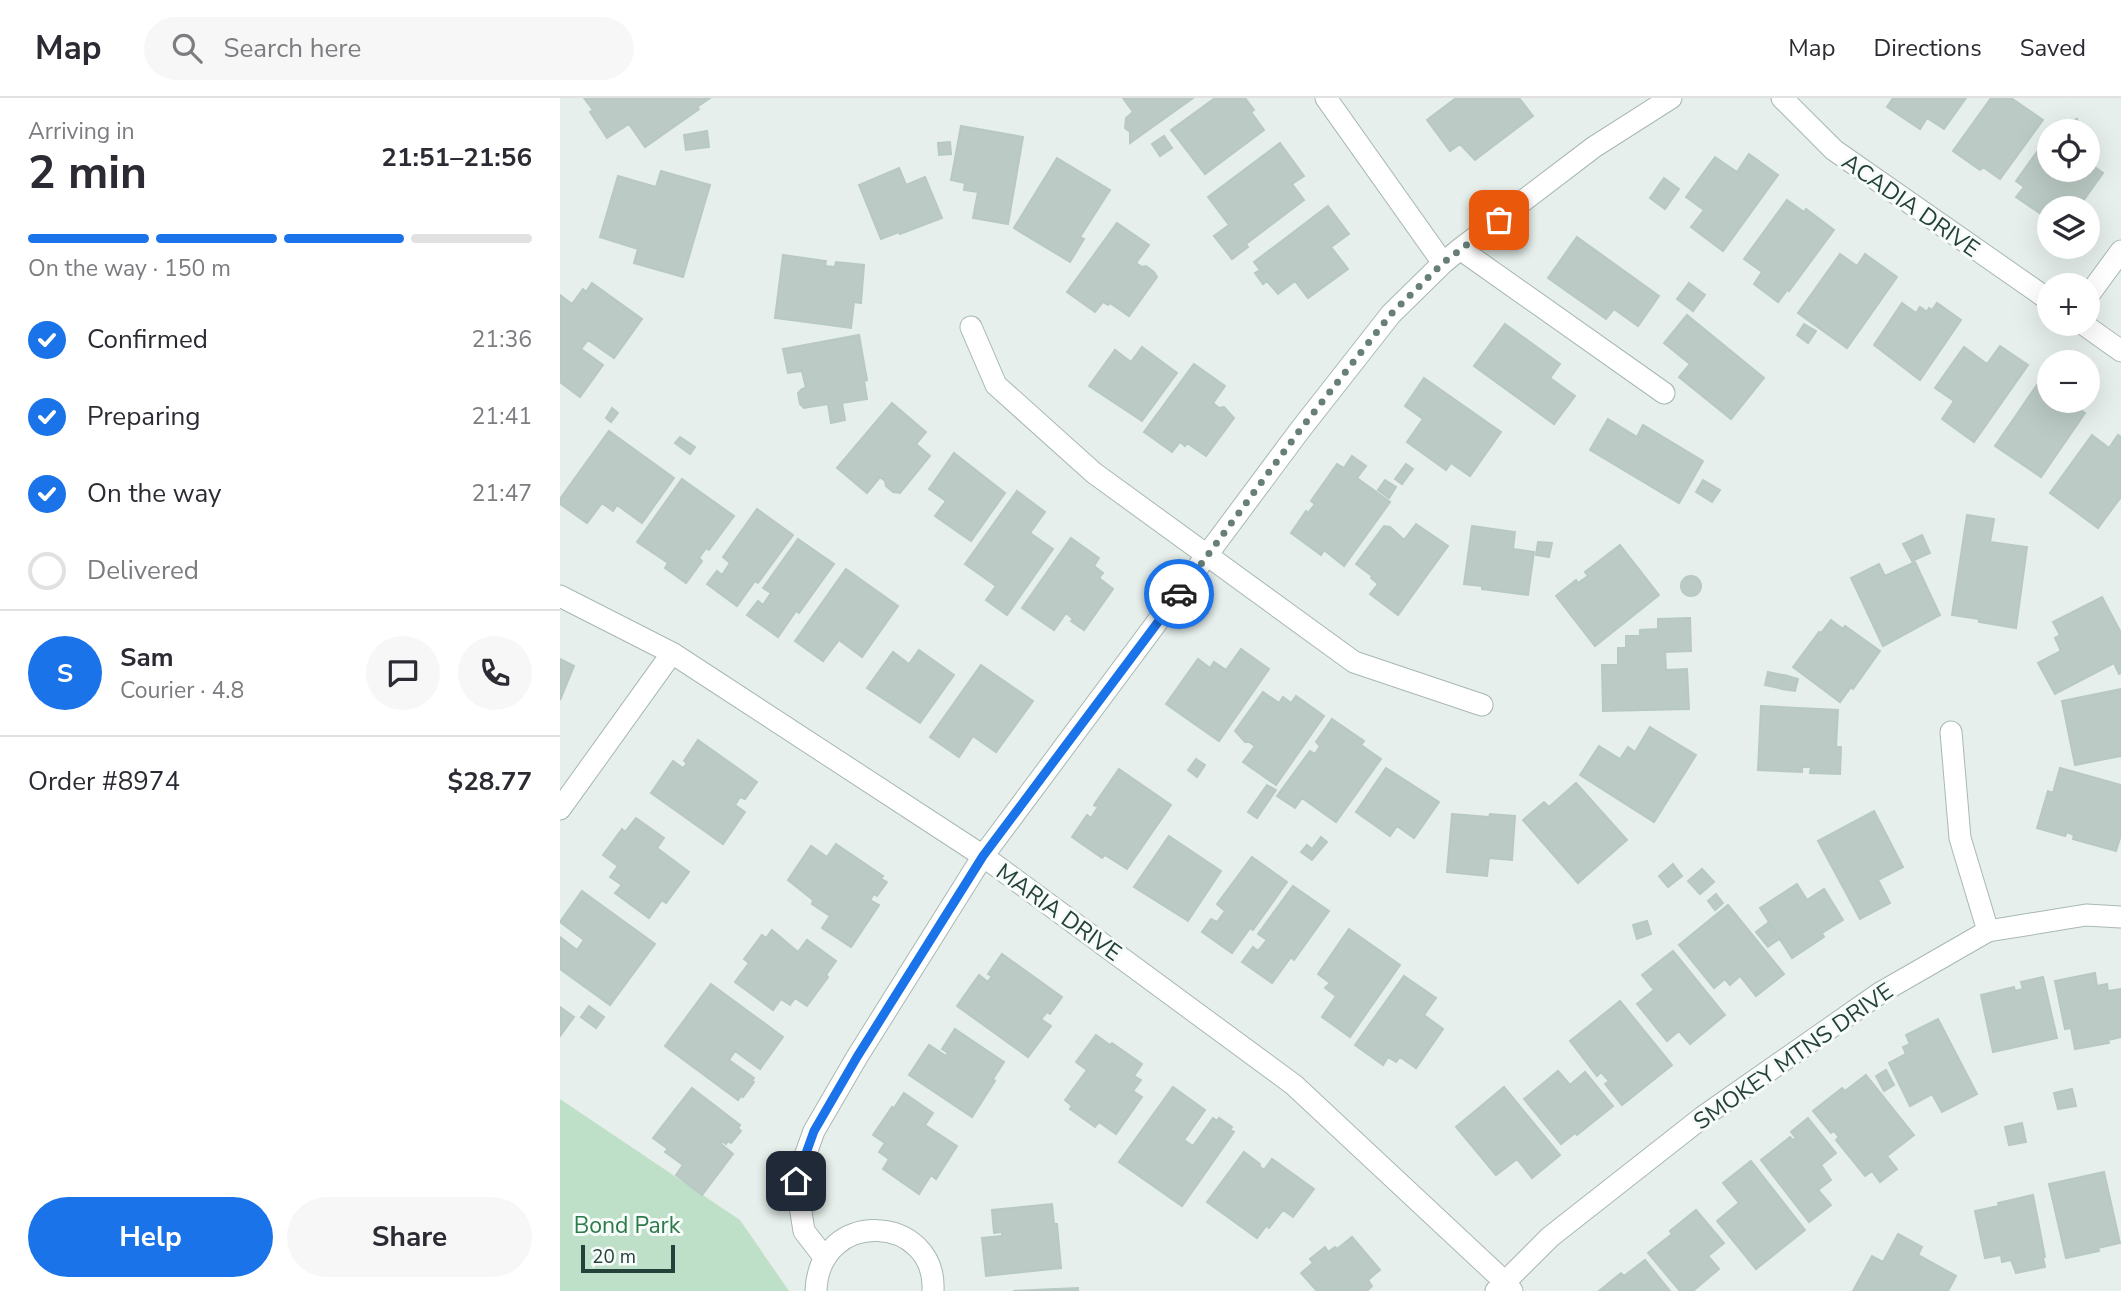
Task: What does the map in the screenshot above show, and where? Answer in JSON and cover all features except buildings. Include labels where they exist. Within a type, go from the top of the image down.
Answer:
[{"type":"street","points":[[1326,98],[1443,263]]},
{"type":"street","points":[[824,1257],[804,1231],[796,1181],[814,1131],[857,1057],[983,856],[1300,430],[1391,314],[1460,249],[1594,147],[1671,98]]},
{"type":"street","name":"ACADIA DRIVE","points":[[1782,98],[1834,150],[2037,292]]},
{"type":"street","points":[[1460,249],[1664,393]]},
{"type":"street","points":[[2100,280],[2121,251]]},
{"type":"street","points":[[971,327],[996,385],[1094,473],[1354,662],[1482,705]]},
{"type":"street","points":[[2100,336],[2121,351]]},
{"type":"street","name":"MARIA DRIVE","points":[[560,596],[672,653],[983,856],[1294,1085],[1505,1288]]},
{"type":"street","points":[[560,809],[672,653]]},
{"type":"street","points":[[1951,732],[1960,838],[1988,931]]},
{"type":"street","name":"SMOKEY MTNS DRIVE","points":[[1505,1288],[1550,1237],[1704,1115],[1880,993],[1988,931],[2087,915],[2121,917]]},
{"type":"street","points":[[816,1291],[816,1276],[824,1257],[837,1243],[853,1233],[871,1230],[890,1232],[907,1239],[921,1252],[930,1268],[933,1291]]},
{"type":"green space","name":"Bond Park","points":[[560,1099],[740,1220],[789,1291],[560,1291]]},
{"type":"way so far","points":[[1179,594],[1300,430],[1391,314],[1443,263],[1499,220]]},
{"type":"route","points":[[796,1181],[814,1131],[857,1057],[983,856],[1179,594]]}]
